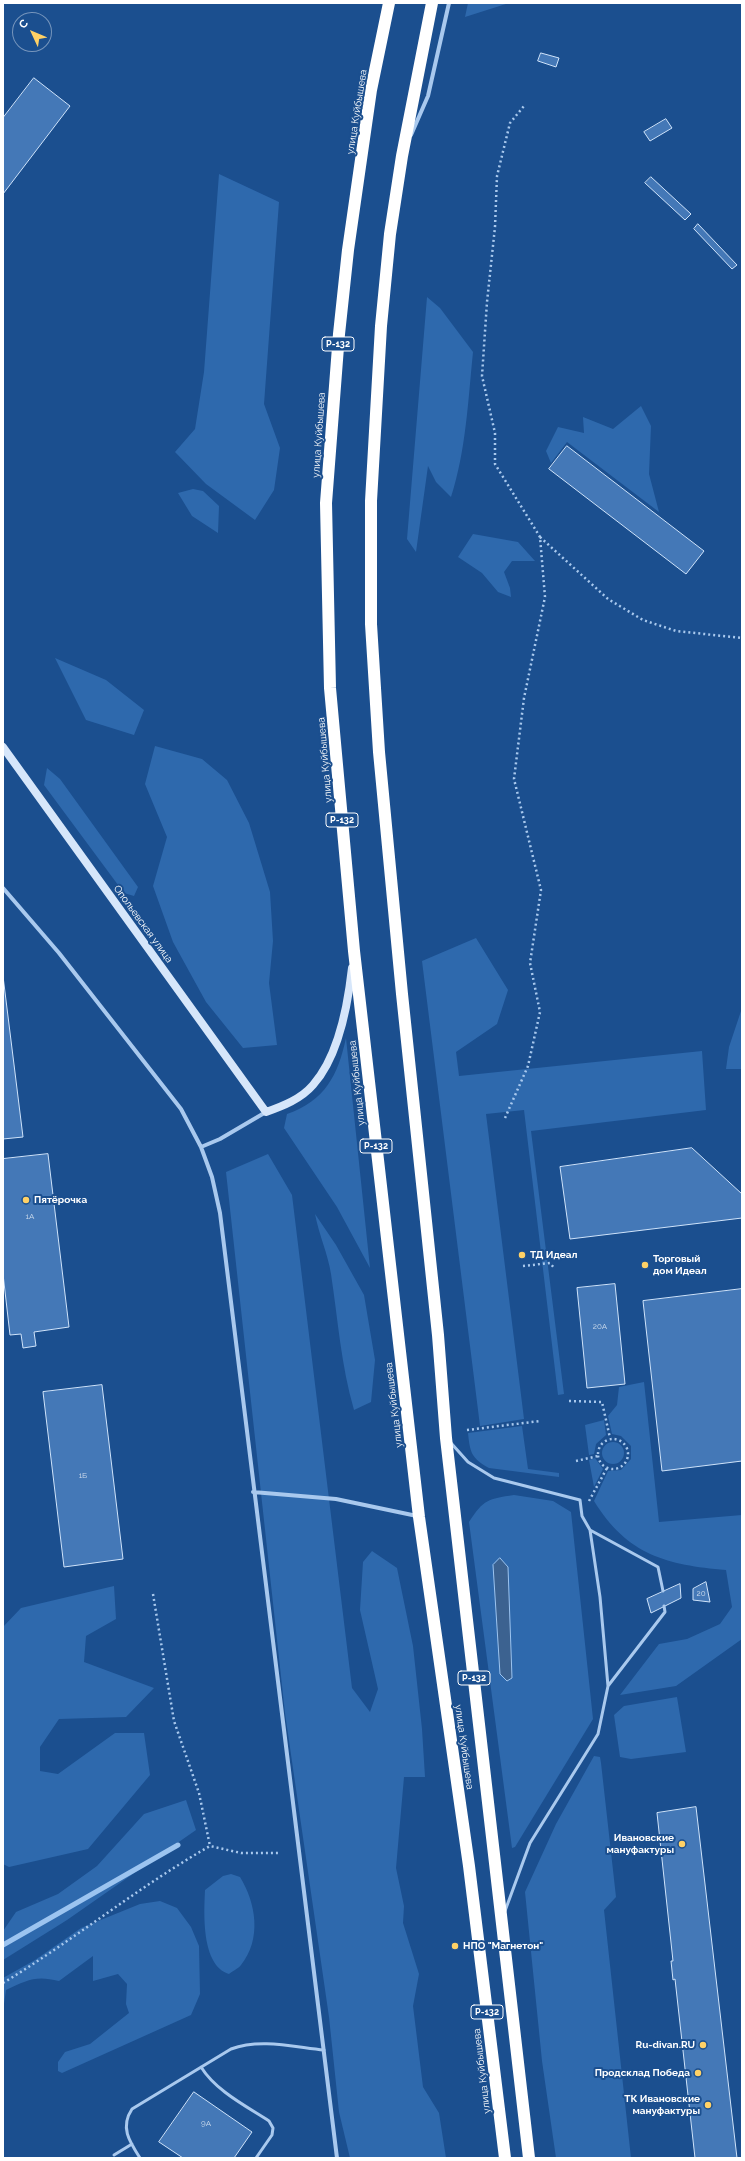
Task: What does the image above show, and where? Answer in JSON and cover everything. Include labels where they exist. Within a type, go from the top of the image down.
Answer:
[{"type":"highway","name":"улица Куйбышева","points":[[389,3],[371,90],[346,265],[326,503],[330,688],[354,951],[419,1517],[470,1873],[504,2158]]},
{"type":"highway","name":"улица Куйбышева","points":[[432,3],[402,156],[390,234],[381,326],[371,501],[371,624],[379,752],[402,994],[438,1335],[446,1438],[529,2158]]},
{"type":"street","points":[[402,156],[428,96],[449,3]]},
{"type":"street","name":"Опольевская улица","points":[[3,747],[266,1112]]},
{"type":"street","points":[[3,888],[59,953],[181,1109],[201,1147],[212,1177],[220,1213],[253,1492],[338,2158]]},
{"type":"street","points":[[201,1147],[220,1139],[266,1112],[289,1103],[312,1086],[328,1065],[349,995],[354,951]]},
{"type":"street","points":[[253,1492],[336,1499],[419,1517]]},
{"type":"lane","points":[[446,1438],[468,1462],[494,1478],[580,1500],[582,1516],[590,1530],[600,1597],[608,1686],[598,1734],[530,1844],[502,1919]]},
{"type":"lane","points":[[590,1530],[658,1567],[663,1591]]},
{"type":"lane","points":[[608,1686],[665,1612],[664,1606]]},
{"type":"lane","points":[[140,2158],[125,2129],[126,2118],[132,2109],[231,2049],[244,2044],[255,2043],[324,2050]]},
{"type":"lane","points":[[201,2067],[206,2076],[215,2084],[269,2121],[273,2128],[272,2135],[256,2158]]},
{"type":"lane","points":[[114,2155],[132,2144]]},
{"type":"path","points":[[524,106],[510,123],[497,176],[495,227],[487,302],[482,376],[495,433],[495,464],[540,537],[608,599],[643,620],[676,631],[742,638]]},
{"type":"path","points":[[505,1118],[528,1066],[540,1012],[530,963],[540,890],[514,779],[524,698],[545,596],[540,537]]},
{"type":"path","points":[[523,1266],[550,1263],[555,1269]]},
{"type":"path","points":[[569,1401],[602,1402],[610,1438]]},
{"type":"path","points":[[467,1430],[540,1421]]},
{"type":"path","points":[[610,1438],[622,1441],[629,1452],[625,1464],[620,1468],[607,1468],[602,1465],[598,1456],[600,1445],[610,1438]]},
{"type":"path","points":[[576,1461],[598,1456]]},
{"type":"path","points":[[582,1516],[607,1468]]},
{"type":"path","points":[[153,1594],[174,1721],[199,1794],[210,1846]]},
{"type":"path","points":[[3,1983],[37,1962],[184,1861],[210,1846],[241,1853],[280,1853]]},
{"type":"shaded area","points":[[468,3],[509,3],[465,17]]},
{"type":"shaded area","points":[[219,174],[279,202],[264,404],[280,448],[274,490],[255,520],[206,484],[175,452],[195,429],[204,372]]},
{"type":"shaded area","points":[[427,297],[440,308],[473,352],[463,443],[451,497],[436,482],[428,466],[416,552],[407,539]]},
{"type":"shaded area","points":[[641,406],[651,426],[649,474],[659,512],[567,442],[551,463],[546,451],[558,427],[584,433],[583,417],[613,429]]},
{"type":"shaded area","points":[[193,489],[203,491],[219,506],[218,533],[192,516],[178,493]]},
{"type":"shaded area","points":[[473,534],[518,542],[535,561],[512,561],[504,572],[510,588],[511,597],[498,592],[482,573],[458,557]]},
{"type":"shaded area","points":[[55,658],[106,680],[144,710],[134,735],[86,720]]},
{"type":"shaded area","points":[[155,746],[202,759],[227,780],[249,823],[270,892],[273,941],[269,983],[277,1045],[243,1048],[206,1002],[173,942],[153,886],[167,837],[145,784]]},
{"type":"shaded area","points":[[47,768],[60,779],[138,887],[134,896],[124,893],[44,785]]},
{"type":"shaded area","points":[[476,938],[508,990],[497,1024],[456,1052],[459,1076],[702,1051],[706,1110],[531,1131],[564,1394],[558,1395],[524,1110],[486,1114],[524,1419],[480,1426],[422,961]]},
{"type":"shaded area","points":[[742,1008],[742,1069],[726,1069],[729,1047]]},
{"type":"shaded area","points":[[346,1038],[370,1268],[337,1207],[284,1128],[287,1114],[300,1109],[311,1102],[328,1085],[339,1064]]},
{"type":"shaded area","points":[[268,1154],[292,1195],[352,1688],[370,1712],[378,1689],[360,1610],[363,1562],[372,1551],[397,1568],[413,1646],[422,1729],[425,1777],[404,1777],[396,1868],[404,1906],[403,1923],[419,1974],[413,2006],[423,2087],[439,2113],[446,2158],[350,2158],[339,2112],[329,2017],[285,1713],[226,1172]]},
{"type":"shaded area","points":[[315,1214],[336,1245],[364,1295],[375,1360],[371,1402],[354,1410],[343,1359],[330,1267]]},
{"type":"shaded area","points":[[644,1382],[659,1522],[742,1515],[742,1639],[676,1686],[620,1695],[659,1644],[687,1639],[720,1624],[732,1607],[726,1570],[685,1565],[650,1554],[620,1534],[594,1501],[608,1471],[621,1470],[631,1459],[631,1446],[621,1436],[612,1434],[608,1416],[617,1405],[619,1387]]},
{"type":"shaded area","points":[[604,1420],[606,1435],[596,1444],[594,1454],[589,1455],[585,1425]]},
{"type":"shaded area","points":[[522,1426],[528,1469],[559,1473],[559,1477],[489,1468],[478,1461],[472,1454],[468,1433]]},
{"type":"shaded area","points":[[613,1442],[617,1443],[623,1449],[623,1457],[617,1463],[613,1464],[609,1463],[603,1457],[602,1453],[603,1449],[609,1443]]},
{"type":"shaded area","points":[[595,1458],[603,1469],[594,1487],[589,1460]]},
{"type":"shaded area","points":[[514,1495],[553,1501],[571,1512],[593,1719],[515,1847],[512,1848],[469,1522],[487,1501]]},
{"type":"shaded area","points":[[500,1558],[508,1567],[512,1678],[507,1681],[500,1674],[493,1565]]},
{"type":"shaded area","points":[[114,1586],[116,1619],[86,1636],[84,1662],[154,1688],[126,1717],[59,1719],[40,1747],[40,1771],[58,1774],[115,1733],[144,1733],[150,1775],[88,1849],[9,1867],[3,1864],[3,1627],[21,1608]]},
{"type":"shaded area","points":[[677,1697],[686,1752],[631,1759],[620,1757],[614,1715],[624,1706]]},
{"type":"shaded area","points":[[594,1756],[600,1757],[601,1763],[616,1897],[604,1910],[631,2158],[556,2158],[542,2061],[525,1892],[556,1824]]},
{"type":"shaded area","points":[[186,1800],[196,1830],[67,1920],[3,1960],[3,1931],[16,1912],[58,1894],[97,1866],[144,1814]]},
{"type":"shaded area","points":[[231,1874],[240,1877],[250,1898],[253,1909],[254,1933],[248,1955],[240,1966],[229,1974],[220,1969],[213,1960],[209,1950],[205,1924],[205,1890],[223,1876]]},
{"type":"shaded area","points":[[160,1901],[177,1908],[191,1927],[199,1946],[200,1994],[191,2015],[62,2073],[58,2071],[58,2062],[65,2052],[90,2044],[129,2013],[126,2004],[127,1984],[118,1974],[93,1981],[93,1956],[59,1981],[44,1978],[32,1980],[6,1990],[3,2011],[3,1978],[35,1960],[81,1928],[140,1904]]},
{"type":"building","points":[[541,53],[559,58],[556,67],[538,61]]},
{"type":"building","points":[[34,78],[70,106],[3,194],[3,118]]},
{"type":"building","points":[[666,119],[672,128],[650,141],[644,132]]},
{"type":"building","points":[[651,177],[691,214],[685,220],[645,183]]},
{"type":"building","points":[[698,224],[737,265],[732,269],[694,229]]},
{"type":"building","points":[[567,446],[704,551],[686,574],[549,469]]},
{"type":"building","points":[[3,976],[23,1137],[3,1139]]},
{"type":"building","points":[[692,1148],[742,1194],[742,1218],[570,1239],[560,1167]]},
{"type":"building","points":[[48,1154],[69,1327],[34,1332],[36,1346],[23,1348],[21,1334],[10,1335],[3,1274],[3,1159]]},
{"type":"building","points":[[615,1284],[625,1384],[587,1388],[577,1288]]},
{"type":"building","points":[[742,1289],[742,1461],[662,1471],[643,1301]]},
{"type":"building","points":[[102,1385],[123,1559],[64,1567],[43,1392]]},
{"type":"building","points":[[706,1582],[710,1602],[693,1600],[693,1589]]},
{"type":"building","points":[[680,1584],[681,1598],[651,1613],[647,1599]]},
{"type":"building","points":[[696,1807],[737,2158],[695,2158],[675,1979],[673,1980],[671,1961],[673,1961],[657,1813]]},
{"type":"building","points":[[194,2092],[252,2132],[234,2158],[183,2158],[159,2142]]},
{"type":"waterway","points":[[3,1945],[178,1845]]},
{"type":"place","name":"Пятёрочка","points":[[26,1200]]},
{"type":"place","name":"ТД Идеал","points":[[522,1255]]},
{"type":"place","name":"Торговый дом Идеал","points":[[645,1265]]},
{"type":"place","name":"Ивановские мануфактуры","points":[[682,1844]]},
{"type":"place","name":"НПО \"Магнетон\"","points":[[455,1946]]},
{"type":"place","name":"Ru-divan.RU","points":[[703,2045]]},
{"type":"place","name":"Продсклад Победа","points":[[698,2073]]},
{"type":"place","name":"ТК Ивановские мануфактуры","points":[[708,2105]]}]
